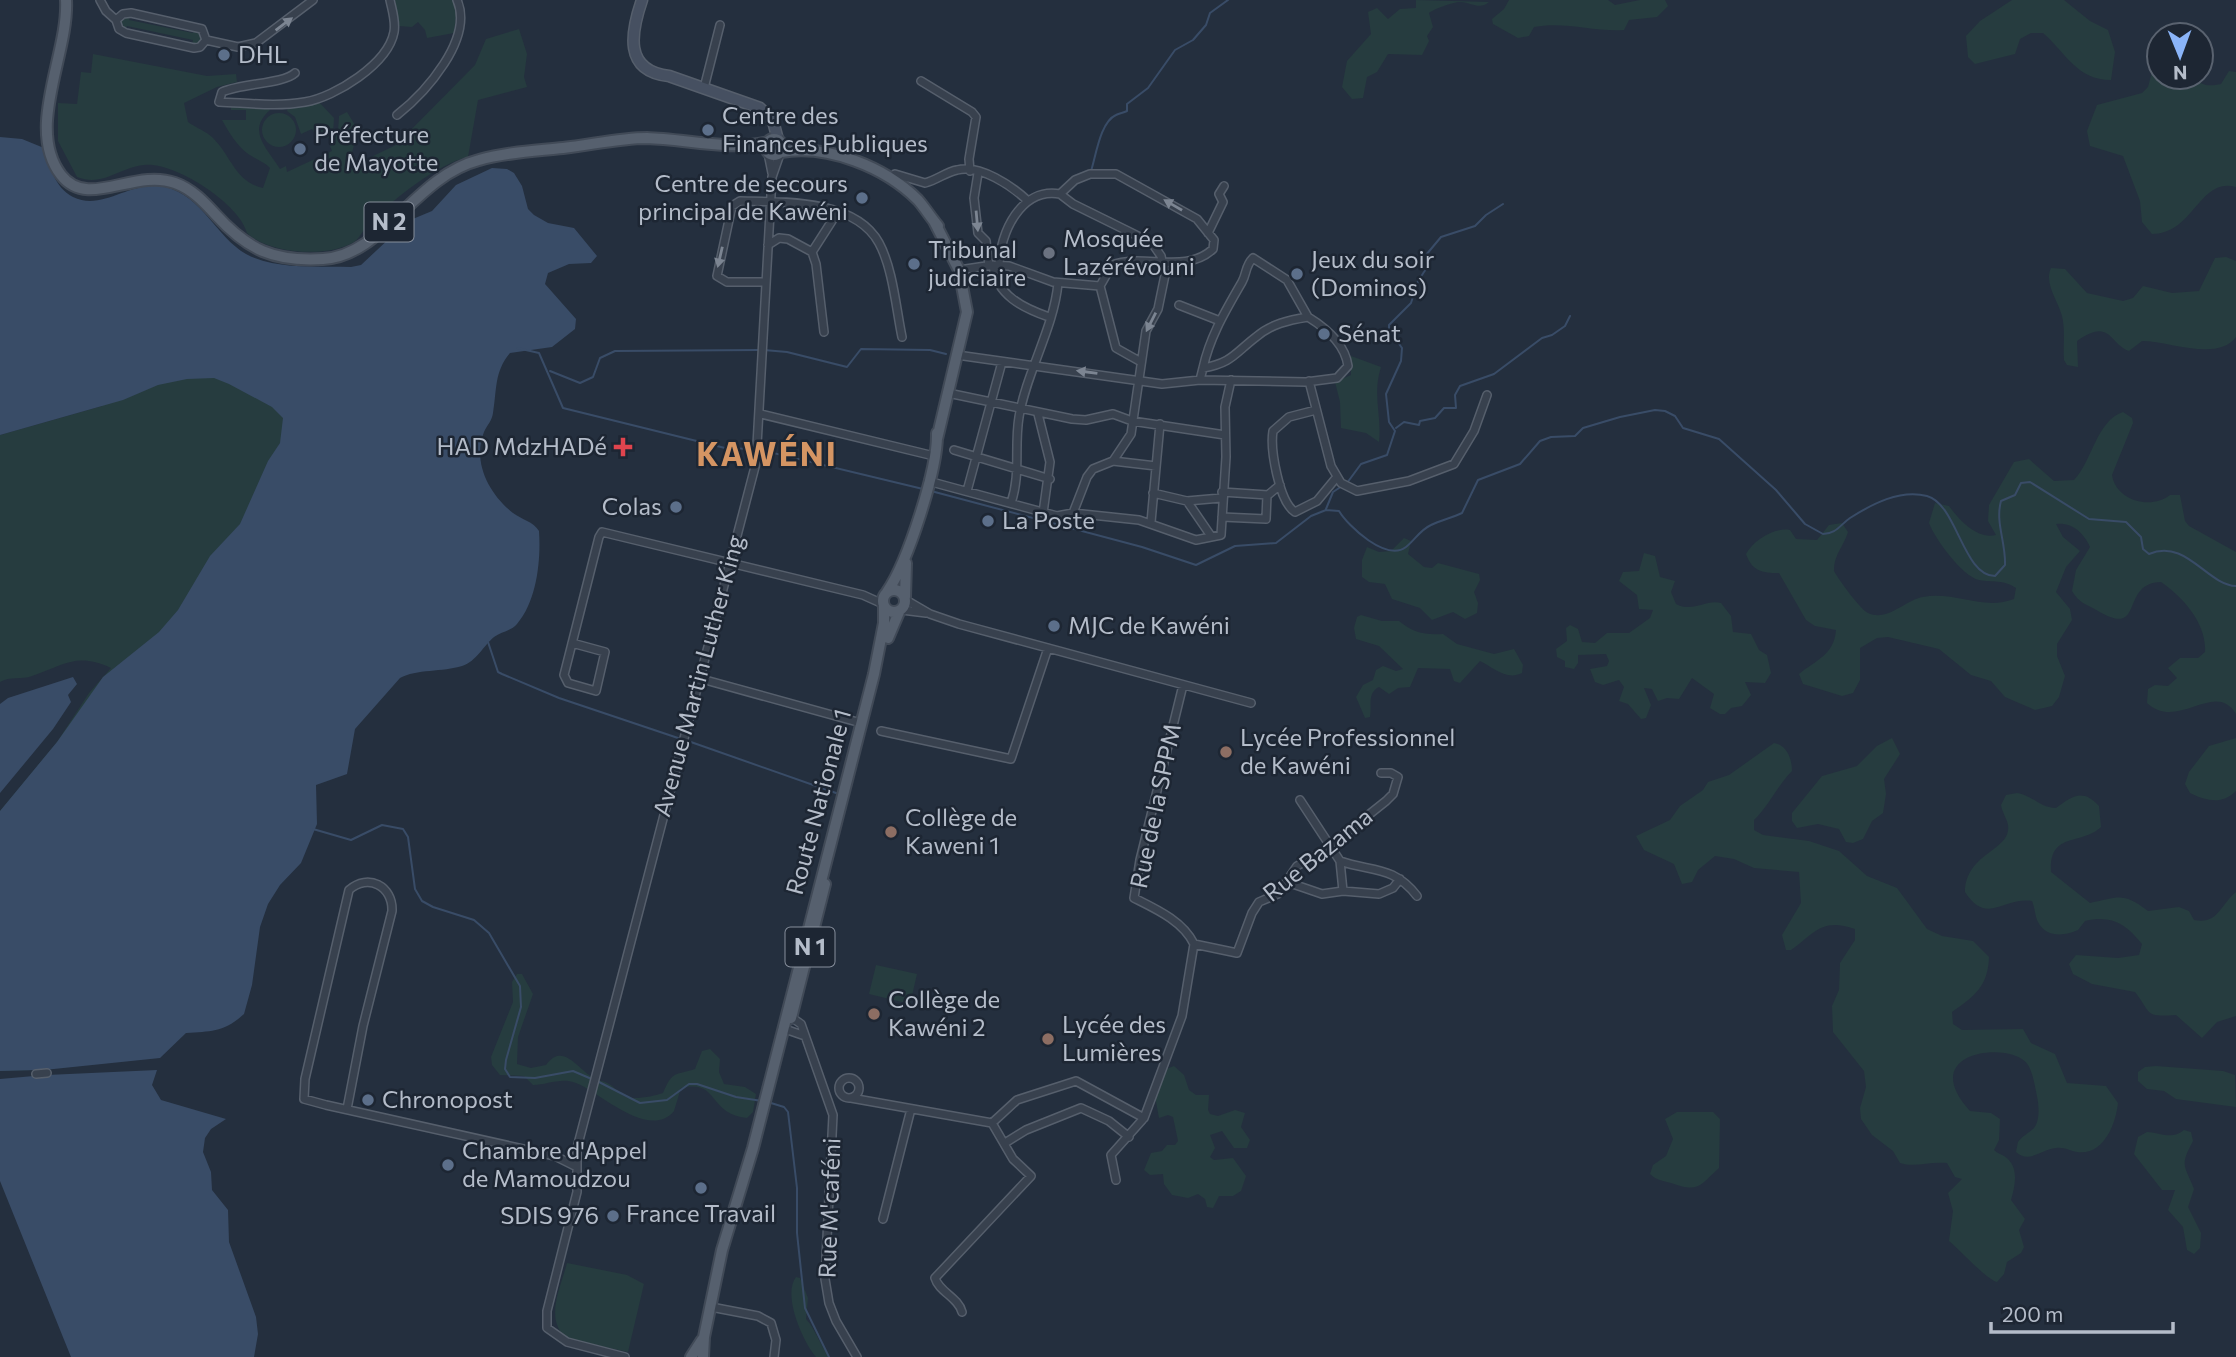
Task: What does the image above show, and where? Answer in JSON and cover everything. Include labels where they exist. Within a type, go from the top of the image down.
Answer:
[{"type":"main road","points":[[642,0],[632,35],[637,57],[655,75],[704,88],[760,108],[775,125],[774,147]]},
{"type":"main road","name":"N 2","points":[[66,2],[63,40],[47,109],[46,129],[56,165],[68,181],[80,189],[91,191],[148,177],[170,181],[201,200],[238,239],[251,248],[273,255],[319,260],[344,257],[361,248],[408,203],[447,173],[479,160],[640,139],[774,147]]},
{"type":"main road","name":"Route Nationale 1","points":[[774,147],[818,153],[854,162],[891,180],[917,199],[934,221],[957,267],[965,296],[961,337],[934,456],[906,556],[885,600],[884,624],[861,723],[788,1014]]},
{"type":"main road","name":"Route Nationale 1","points":[[703,1357],[704,1337],[730,1219],[753,1148],[767,1092],[776,1071],[784,1029],[878,675],[903,605],[906,556]]},
{"type":"main road","points":[[898,590],[903,605],[891,612],[885,600],[898,590]]},
{"type":"main road","name":"Route Nationale 1","points":[[691,1357],[704,1337]]},
{"type":"main road","name":"Route Nationale 1","points":[[691,1357],[697,1357]]},
{"type":"street","points":[[100,0],[106,11],[116,20],[119,29],[126,33],[194,48],[200,47],[206,40]]},
{"type":"street","points":[[206,40],[238,47],[248,46],[282,26],[313,0]]},
{"type":"street","points":[[295,73],[282,80],[232,88],[222,92],[219,102],[307,102],[355,81],[380,56],[390,41],[394,22],[390,0]]},
{"type":"street","points":[[397,115],[429,83],[451,52],[460,7],[457,0]]},
{"type":"street","points":[[116,20],[123,14],[131,13],[200,28],[206,40]]},
{"type":"street","points":[[704,88],[720,24]]},
{"type":"street","points":[[921,81],[976,117],[969,159],[974,172],[978,233],[986,241],[1002,292],[1049,317]]},
{"type":"street","name":"Avenue Martin Luther King","points":[[625,1357],[567,1342],[547,1328],[547,1311],[578,1192],[577,1148],[759,450],[774,147]]},
{"type":"street","points":[[891,180],[895,174],[925,183],[955,170],[974,172],[1000,179],[1028,201]]},
{"type":"street","points":[[1060,194],[1075,180],[1090,174],[1116,174],[1196,219],[1215,245],[1211,252],[1172,264],[1112,264],[1100,286],[1116,348],[1141,362]]},
{"type":"street","points":[[1208,233],[1223,202],[1219,194],[1224,186]]},
{"type":"street","points":[[994,265],[1007,230],[1028,201],[1045,194],[1060,194],[1073,204],[1152,243],[1158,248],[1164,263],[1166,275],[1161,300],[1146,331],[1132,421],[1125,445],[1113,460],[1093,469],[1087,477],[1073,513]]},
{"type":"street","points":[[766,282],[727,282],[718,276],[717,269],[732,206],[740,201],[811,203],[837,213],[864,226],[879,243],[902,337]]},
{"type":"street","points":[[812,252],[837,213]]},
{"type":"street","points":[[768,245],[779,238],[788,239],[812,252],[824,332]]},
{"type":"street","points":[[957,355],[1137,381],[1177,384],[1200,380],[1337,379],[1348,366],[1342,349],[1332,335],[1308,317],[1287,280],[1253,258],[1247,264],[1242,282],[1220,321],[1200,380]]},
{"type":"street","points":[[957,267],[994,265],[1058,283],[1100,286]]},
{"type":"street","points":[[1011,503],[1019,469],[1018,431],[1021,410],[1037,366],[1049,317],[1055,309],[1058,283]]},
{"type":"street","points":[[1179,305],[1220,321]]},
{"type":"street","points":[[1203,368],[1233,359],[1257,336],[1283,321],[1308,317]]},
{"type":"street","points":[[967,491],[1002,362]]},
{"type":"street","points":[[926,485],[967,491],[1043,513],[1066,516],[1073,513],[1151,522],[1196,540],[1221,535],[1227,457],[1225,407],[1231,380]]},
{"type":"street","points":[[1309,381],[1341,482],[1357,491],[1376,490],[1426,476],[1454,464],[1474,431],[1488,395]]},
{"type":"street","points":[[948,393],[1038,414],[1086,420],[1113,414],[1132,421],[1225,435]]},
{"type":"street","points":[[1316,410],[1289,417],[1273,430],[1280,485],[1291,510],[1295,512],[1317,501],[1341,482]]},
{"type":"street","points":[[1038,414],[1049,448],[1049,479],[1043,513]]},
{"type":"street","points":[[761,415],[934,456]]},
{"type":"street","points":[[1151,522],[1160,424]]},
{"type":"street","points":[[954,450],[1049,479]]},
{"type":"street","points":[[1113,460],[1156,467]]},
{"type":"street","points":[[1153,493],[1187,500],[1222,495],[1266,495],[1280,485]]},
{"type":"street","points":[[1222,517],[1266,519],[1266,495]]},
{"type":"street","points":[[1187,500],[1210,536]]},
{"type":"street","points":[[572,643],[605,652],[596,691],[569,684],[565,679],[572,643],[602,532],[885,600]]},
{"type":"street","points":[[903,605],[1251,703]]},
{"type":"street","points":[[881,731],[1011,759],[1048,648]]},
{"type":"street","points":[[698,678],[861,723]]},
{"type":"street","name":"Rue de la SPPM","points":[[1183,685],[1140,860],[1134,898],[1168,916],[1194,944]]},
{"type":"street","name":"Rue Bazama","points":[[1194,944],[1237,953],[1254,908],[1278,894],[1297,866],[1330,846],[1393,794],[1398,777],[1391,773],[1381,773]]},
{"type":"street","points":[[1300,800],[1340,861],[1343,891]]},
{"type":"street","points":[[1340,861],[1385,871],[1400,879],[1417,896]]},
{"type":"street","points":[[1287,882],[1322,894],[1343,891],[1379,894],[1393,888],[1400,879]]},
{"type":"street","points":[[347,1109],[363,1026],[392,911],[392,901],[385,888],[362,882],[349,890],[303,1090],[304,1099],[347,1109],[555,1156],[577,1167]]},
{"type":"street","points":[[1116,1180],[1111,1155],[1144,1118],[1182,1016],[1194,944]]},
{"type":"street","name":"Rue M'caféni","points":[[788,1014],[802,1024],[833,1115],[825,1279],[829,1303],[836,1321],[857,1357]]},
{"type":"street","points":[[784,1029],[805,1036]]},
{"type":"street","points":[[36,1074],[47,1073]]},
{"type":"street","points":[[823,1085],[831,1088],[839,1085],[843,1079],[853,1079],[859,1086],[854,1095]]},
{"type":"street","points":[[992,1123],[1017,1100],[1076,1081],[1144,1118]]},
{"type":"street","points":[[839,1085],[841,1094]]},
{"type":"street","points":[[826,1094],[854,1095],[863,1100],[992,1123],[1013,1159],[1031,1176],[935,1278],[939,1286],[960,1305],[962,1312]]},
{"type":"street","points":[[1005,1143],[1026,1129],[1081,1108],[1109,1121],[1129,1137]]},
{"type":"street","points":[[883,1219],[911,1109]]},
{"type":"street","points":[[712,1303],[771,1323],[775,1330],[774,1357]]},
{"type":"green space","points":[[395,0],[453,0],[457,8],[454,33],[427,38],[425,30],[418,22],[412,27],[399,26]]},
{"type":"green space","points":[[1416,0],[1489,2],[1479,6],[1458,2],[1431,11],[1429,13],[1433,27],[1427,36],[1429,41],[1422,55],[1388,54],[1377,72],[1367,77],[1363,98],[1352,99],[1342,87],[1347,61],[1371,34],[1368,12],[1377,8],[1388,19],[1400,9],[1416,8]]},
{"type":"green space","points":[[1509,0],[1608,0],[1615,5],[1640,0],[1665,0],[1668,6],[1657,17],[1629,20],[1624,30],[1545,25],[1534,27],[1529,36],[1518,38],[1493,24],[1492,19],[1504,9]]},
{"type":"green space","points":[[2012,0],[2064,0],[2090,21],[2108,30],[2115,52],[2111,80],[2099,79],[2081,70],[2043,33],[2031,33],[2020,39],[2015,54],[1975,64],[1968,57],[1966,36],[1980,21]]},
{"type":"green space","points":[[131,16],[129,20],[193,33],[194,28],[201,30],[203,38],[199,45],[192,45],[193,40],[127,26],[124,30],[119,26],[120,19]]},
{"type":"green space","points":[[519,29],[527,54],[524,77],[527,87],[478,100],[468,157],[442,167],[416,183],[371,221],[354,242],[343,247],[315,252],[269,246],[247,233],[232,210],[204,187],[188,177],[157,166],[135,167],[95,180],[77,177],[58,141],[58,103],[77,104],[81,72],[91,73],[93,54],[207,76],[236,74],[237,82],[217,87],[184,103],[188,122],[212,137],[240,174],[254,185],[263,188],[270,168],[244,150],[227,129],[222,120],[246,120],[246,110],[231,110],[231,106],[268,106],[270,110],[260,125],[261,140],[280,169],[286,166],[287,172],[332,151],[330,146],[338,132],[339,116],[347,112],[358,130],[348,168],[396,145],[475,65],[486,39]]},
{"type":"green space","points":[[2229,71],[2236,72],[2236,187],[2223,186],[2213,190],[2178,225],[2166,232],[2152,234],[2142,222],[2140,201],[2123,156],[2090,146],[2087,131],[2097,105],[2145,90],[2215,91],[2215,85],[2221,84]]},
{"type":"green space","points":[[318,101],[334,118],[333,134],[329,139],[326,135],[318,139],[312,129],[301,134],[295,117],[287,111],[289,106],[301,107]]},
{"type":"green space","points":[[279,113],[291,118],[296,130],[291,142],[279,147],[267,142],[262,130],[267,118]]},
{"type":"green space","points":[[2226,257],[2236,261],[2236,337],[2228,344],[2205,349],[2142,341],[2129,351],[2108,334],[2097,331],[2077,341],[2078,367],[2067,365],[2064,360],[2062,315],[2049,281],[2051,268],[2065,269],[2087,293],[2123,301],[2133,298],[2143,286],[2172,293],[2199,291],[2215,258]]},
{"type":"green space","points":[[324,331],[34,1070],[0,1071],[0,811],[57,742],[89,693],[111,668],[89,661],[71,662],[28,677],[0,682],[0,435],[102,406],[0,406]]},
{"type":"green space","points":[[1351,356],[1381,367],[1377,387],[1379,442],[1366,433],[1341,428],[1340,402],[1335,382],[1351,375]]},
{"type":"green space","points":[[2123,412],[2132,418],[2133,423],[2112,475],[2120,491],[2127,497],[2144,502],[2180,495],[2185,521],[2189,526],[2236,552],[2236,714],[2227,705],[2218,702],[2171,712],[2159,710],[2147,703],[2148,689],[2155,685],[2168,686],[2177,678],[2168,668],[2180,658],[2198,658],[2205,652],[2205,642],[2198,622],[2185,603],[2161,582],[2148,585],[2140,591],[2128,614],[2122,618],[2113,618],[2080,601],[2072,591],[2076,570],[2090,547],[2077,530],[2062,524],[2056,524],[2063,537],[2080,551],[2066,567],[2056,592],[2070,609],[2072,620],[2057,644],[2057,656],[2065,676],[2059,697],[2052,706],[2035,710],[2005,697],[1991,681],[1971,675],[1939,649],[1888,637],[1877,638],[1860,648],[1860,680],[1853,693],[1842,696],[1803,684],[1799,674],[1828,651],[1836,630],[1815,626],[1806,620],[1779,573],[1763,571],[1751,564],[1746,554],[1759,539],[1771,533],[1790,530],[1796,539],[1817,540],[1829,525],[1842,523],[1848,532],[1837,555],[1834,571],[1860,606],[1875,615],[1889,613],[1923,597],[1946,596],[1991,603],[2014,599],[2016,588],[2007,583],[1972,577],[1950,556],[1929,523],[1935,503],[1949,506],[1976,532],[1996,535],[1988,521],[1989,505],[2014,462],[2029,459],[2054,481],[2074,480],[2106,424]]},
{"type":"green space","points":[[1404,538],[1411,541],[1408,554],[1424,567],[1432,568],[1438,563],[1479,574],[1480,580],[1474,592],[1478,603],[1477,613],[1465,619],[1453,612],[1432,620],[1420,608],[1392,599],[1385,584],[1369,582],[1362,577],[1362,560],[1367,547],[1379,552],[1391,551]]},
{"type":"green space","points":[[1644,553],[1655,556],[1660,577],[1675,581],[1671,592],[1676,604],[1694,607],[1721,603],[1731,616],[1733,632],[1751,634],[1759,650],[1767,655],[1771,673],[1765,683],[1745,682],[1751,695],[1742,706],[1720,714],[1710,708],[1714,694],[1692,678],[1679,699],[1667,698],[1658,701],[1652,689],[1644,688],[1651,705],[1646,718],[1641,719],[1628,704],[1619,701],[1624,687],[1619,680],[1603,685],[1595,682],[1590,669],[1607,666],[1609,661],[1606,654],[1578,655],[1578,663],[1574,669],[1565,667],[1565,661],[1557,657],[1556,649],[1567,641],[1566,628],[1570,625],[1578,629],[1582,642],[1595,643],[1607,633],[1629,633],[1650,618],[1653,610],[1639,609],[1637,595],[1619,581],[1623,572],[1639,571]]},
{"type":"green space","points":[[1361,615],[1382,621],[1399,621],[1415,631],[1443,634],[1457,644],[1494,654],[1514,649],[1523,665],[1522,673],[1505,674],[1480,661],[1460,683],[1454,681],[1450,669],[1418,668],[1410,687],[1398,688],[1389,694],[1379,687],[1375,690],[1371,696],[1370,717],[1365,718],[1356,697],[1363,685],[1373,680],[1376,670],[1383,666],[1396,671],[1403,669],[1379,646],[1356,639],[1354,628],[1357,617]]},
{"type":"green space","points":[[1892,738],[1900,754],[1884,779],[1886,794],[1883,813],[1872,821],[1863,839],[1853,843],[1846,842],[1839,829],[1818,824],[1797,828],[1792,821],[1792,813],[1822,776],[1857,766],[1877,746]]},
{"type":"green space","points":[[2236,738],[2236,791],[2220,800],[2202,798],[2190,793],[2185,784],[2189,772],[2209,746]]},
{"type":"green space","points":[[1774,743],[1788,753],[1792,771],[1754,820],[1754,830],[1763,835],[1809,841],[1839,851],[1867,876],[1897,888],[1927,929],[1942,936],[1973,941],[1989,957],[1986,976],[1974,995],[1952,1012],[1953,1024],[1962,1030],[2023,1029],[2031,1043],[2055,1054],[2067,1083],[2106,1086],[2118,1103],[2115,1120],[2107,1136],[2095,1149],[2077,1152],[2056,1148],[2026,1157],[2016,1152],[2018,1142],[2034,1128],[2038,1113],[2035,1084],[2028,1065],[2019,1057],[1988,1052],[1972,1056],[1960,1063],[1953,1075],[1956,1090],[1970,1111],[1991,1113],[2000,1119],[1999,1140],[1994,1150],[2012,1165],[2015,1183],[2011,1200],[2025,1219],[2019,1230],[2024,1247],[2021,1253],[2007,1262],[2004,1274],[1997,1282],[1949,1241],[1953,1211],[1948,1193],[1962,1179],[1955,1177],[1947,1163],[1900,1163],[1893,1151],[1872,1135],[1861,1119],[1860,1108],[1866,1087],[1864,1071],[1833,1032],[1832,1006],[1839,990],[1840,963],[1855,940],[1855,929],[1826,926],[1812,933],[1791,950],[1786,950],[1782,935],[1801,903],[1799,872],[1754,868],[1734,859],[1715,856],[1698,870],[1692,882],[1682,884],[1674,864],[1644,850],[1636,836],[1670,820],[1680,806],[1703,790],[1708,782],[1729,775]]},
{"type":"green space","points":[[2017,793],[2056,808],[2078,796],[2088,797],[2099,806],[2101,827],[2093,833],[2061,845],[2055,850],[2052,859],[2051,872],[2090,903],[2120,898],[2132,901],[2148,911],[2179,907],[2189,911],[2194,920],[2202,921],[2214,917],[2236,892],[2236,1016],[2217,1022],[2202,1038],[2176,1015],[2150,1012],[2135,992],[2092,984],[2073,974],[2069,964],[2076,955],[2118,958],[2139,955],[2142,944],[2117,922],[2094,919],[2085,921],[2078,930],[2056,934],[2041,927],[2032,901],[1988,909],[1973,902],[1965,892],[1967,879],[1980,860],[2003,841],[2008,825],[2001,805],[2006,795]]},
{"type":"green space","points":[[876,965],[917,974],[910,1004],[869,994]]},
{"type":"green space","points":[[517,974],[522,974],[533,994],[518,1037],[517,1064],[531,1068],[546,1065],[552,1058],[564,1056],[624,1096],[640,1098],[663,1093],[672,1077],[695,1069],[702,1051],[710,1049],[720,1059],[719,1072],[724,1084],[745,1087],[756,1094],[753,1112],[747,1118],[734,1115],[718,1104],[708,1092],[693,1086],[681,1088],[674,1111],[664,1119],[652,1121],[625,1112],[570,1081],[533,1085],[524,1076],[500,1075],[492,1065],[491,1057],[513,1002],[512,982]]},
{"type":"green space","points":[[1174,1066],[1184,1075],[1189,1090],[1196,1095],[1209,1095],[1210,1114],[1218,1116],[1235,1110],[1245,1113],[1241,1127],[1250,1140],[1247,1148],[1234,1148],[1222,1131],[1210,1135],[1215,1148],[1210,1157],[1214,1160],[1233,1158],[1246,1176],[1241,1191],[1233,1196],[1219,1196],[1213,1208],[1207,1207],[1205,1199],[1198,1194],[1188,1198],[1172,1195],[1164,1184],[1163,1174],[1150,1175],[1144,1170],[1151,1153],[1162,1151],[1167,1145],[1175,1145],[1178,1141],[1173,1117],[1168,1115],[1159,1118],[1155,1096],[1161,1071]]},
{"type":"green space","points":[[2145,1067],[2223,1071],[2235,1075],[2236,1107],[2176,1099],[2164,1091],[2147,1089],[2138,1081],[2138,1072]]},
{"type":"green space","points":[[1677,1112],[1713,1112],[1720,1119],[1719,1168],[1698,1186],[1680,1186],[1650,1174],[1653,1165],[1666,1156],[1673,1139],[1665,1119]]},
{"type":"green space","points":[[2184,1130],[2191,1132],[2193,1141],[2185,1161],[2194,1189],[2188,1207],[2201,1233],[2200,1248],[2194,1254],[2187,1250],[2183,1227],[2168,1210],[2175,1190],[2162,1190],[2134,1154],[2138,1137],[2147,1132],[2171,1135]]},
{"type":"green space","points":[[567,1263],[627,1275],[644,1284],[628,1352],[568,1339],[561,1332],[555,1313]]},
{"type":"green space","points":[[796,1277],[800,1278],[808,1298],[806,1319],[830,1357],[816,1357],[800,1330],[791,1295]]},
{"type":"water","points":[[0,137],[22,139],[44,148],[61,188],[84,201],[95,201],[140,187],[165,187],[178,192],[199,207],[235,246],[246,254],[270,263],[311,267],[361,265],[408,221],[432,211],[456,185],[492,168],[507,169],[514,173],[522,186],[528,209],[534,215],[548,223],[574,228],[597,256],[591,263],[569,264],[548,273],[545,284],[576,319],[575,329],[552,347],[510,353],[501,367],[492,416],[481,443],[482,466],[490,487],[504,505],[539,531],[536,580],[524,615],[515,626],[494,637],[467,664],[400,678],[355,729],[347,774],[316,785],[317,824],[301,863],[280,885],[268,904],[260,927],[252,985],[244,1014],[223,1028],[186,1033],[160,1058],[44,1070],[47,1075],[157,1070],[152,1085],[161,1100],[226,1119],[211,1129],[205,1138],[203,1152],[211,1172],[212,1190],[228,1210],[229,1242],[256,1317],[258,1334],[254,1357],[71,1357],[0,1181],[0,1079],[34,1076],[38,1070],[0,1071],[0,811],[57,742],[103,677],[159,632],[178,610],[210,556],[240,524],[268,461],[280,443],[283,418],[272,407],[229,384],[214,378],[187,379],[158,385],[123,400],[0,435]]},
{"type":"water","points":[[73,677],[77,684],[68,695],[71,702],[53,729],[0,793],[0,704],[8,698]]},
{"type":"waterway","points":[[1091,171],[1106,125],[1116,115],[1127,111],[1127,104],[1148,88],[1175,50],[1193,40],[1206,25],[1210,13],[1228,0]]},
{"type":"waterway","points":[[1347,483],[1361,464],[1387,455],[1395,431],[1389,422],[1386,394],[1401,361],[1402,348],[1389,330],[1389,325],[1411,303],[1418,281],[1426,269],[1426,255],[1441,237],[1475,226],[1503,204]]},
{"type":"waterway","points":[[1396,428],[1404,422],[1419,425],[1420,421],[1435,418],[1444,408],[1456,408],[1455,395],[1460,386],[1494,374],[1542,338],[1565,326],[1570,316]]},
{"type":"waterway","points":[[517,348],[539,353],[563,408],[725,448],[752,449]]},
{"type":"waterway","points":[[764,350],[787,352],[847,367],[861,349],[930,350],[946,354]]},
{"type":"waterway","points":[[550,371],[580,383],[593,377],[600,358],[615,351],[759,350]]},
{"type":"waterway","points":[[931,491],[1142,547],[1196,565],[1235,546],[1276,543],[1311,516],[1326,510],[1339,511],[1350,525],[1378,546],[1398,550],[1406,547],[1427,527],[1462,513],[1478,480],[1520,464],[1540,441],[1551,437],[1575,436],[1583,428],[1655,410],[1675,416],[1683,428],[1719,439],[1776,490],[1805,524],[1823,534],[1835,531],[1850,518],[1887,499],[1917,494],[1927,496],[1946,512],[1975,565],[1984,573],[1995,576],[2005,565],[1999,517],[2001,501],[2015,495],[2021,483],[2030,482],[2089,519],[2126,522],[2141,537],[2143,549],[2149,554],[2174,552],[2225,584],[2236,586]]},
{"type":"waterway","points":[[761,450],[923,489]]},
{"type":"waterway","points":[[1326,509],[1333,492],[1342,486]]},
{"type":"waterway","points":[[488,642],[498,672],[559,698],[678,738]]},
{"type":"waterway","points":[[688,741],[836,793]]},
{"type":"waterway","points":[[313,829],[351,840],[382,825],[403,829],[408,837],[415,889],[422,901],[474,920],[489,933],[520,986],[521,1007],[505,1069],[510,1077],[535,1078],[573,1071],[594,1080]]},
{"type":"waterway","points":[[599,1082],[640,1103],[667,1100],[689,1084],[762,1101]]},
{"type":"waterway","points":[[771,1103],[784,1107],[788,1112],[797,1188],[797,1233],[805,1308],[829,1357]]},
{"type":"place","name":"DHL","points":[[224,55]]},
{"type":"place","name":"Centre des Finances Publiques","points":[[708,130]]},
{"type":"place","name":"Préfecture de Mayotte","points":[[300,149]]},
{"type":"place","name":"Centre de secours principal de Kawéni","points":[[862,198]]},
{"type":"place","name":"Mosquée Lazérévouni","points":[[1049,253]]},
{"type":"place","name":"Tribunal judiciaire","points":[[914,264]]},
{"type":"place","name":"Jeux du soir (Dominos)","points":[[1297,274]]},
{"type":"place","name":"Sénat","points":[[1324,334]]},
{"type":"place","name":"HAD MdzHADé","points":[[623,447]]},
{"type":"place","name":"Colas","points":[[676,507]]},
{"type":"place","name":"La Poste","points":[[988,521]]},
{"type":"place","name":"MJC de Kawéni","points":[[1054,626]]},
{"type":"place","name":"Lycée Professionnel de Kawéni","points":[[1226,752]]},
{"type":"place","name":"Collège de Kaweni 1","points":[[891,832]]},
{"type":"place","name":"Collège de Kawéni 2","points":[[874,1014]]},
{"type":"place","name":"Lycée des Lumières","points":[[1048,1039]]},
{"type":"place","name":"Chronopost","points":[[368,1100]]},
{"type":"place","name":"Chambre d'Appel de Mamoudzou","points":[[448,1165]]},
{"type":"place","name":"France Travail","points":[[701,1188]]},
{"type":"place","name":"SDIS 976","points":[[613,1216]]},
{"type":"district","name":"KAWÉNI","points":[[767,455]]}]
